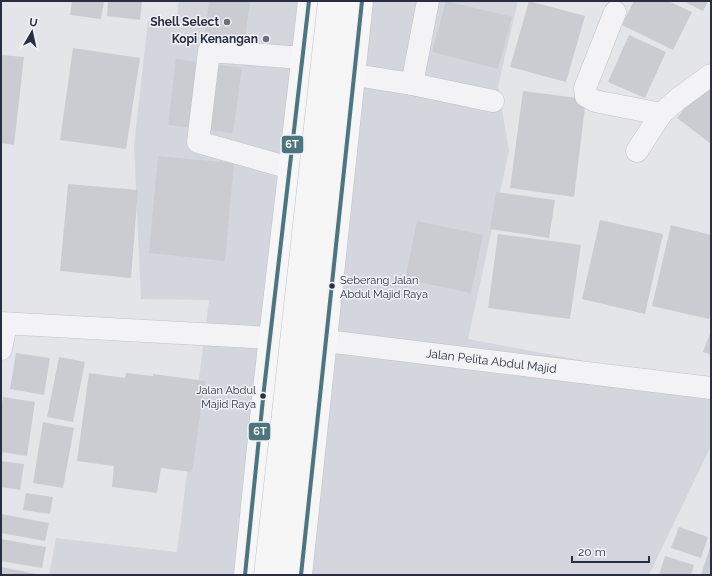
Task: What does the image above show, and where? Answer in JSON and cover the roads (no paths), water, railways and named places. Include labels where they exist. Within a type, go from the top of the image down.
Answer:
[{"type":"main road","points":[[245,575],[270,337],[302,58],[310,1]]},
{"type":"main road","points":[[265,575],[329,1]]},
{"type":"main road","points":[[287,575],[348,1]]},
{"type":"main road","points":[[301,575],[362,1]]},
{"type":"street","points":[[412,84],[428,1]]},
{"type":"street","points":[[615,12],[585,88],[586,96],[595,101],[661,114]]},
{"type":"street","points":[[290,168],[198,142],[209,51],[302,58]]},
{"type":"street","points":[[355,75],[412,84],[493,101]]},
{"type":"street","points":[[637,151],[661,114],[678,99],[711,76]]},
{"type":"street","points":[[1,349],[3,324],[270,337]]},
{"type":"street","name":"Jalan Pelita Abdul Majid","points":[[270,337],[326,341],[711,388]]},
{"type":"place","name":"Shell Select","points":[[227,22]]},
{"type":"place","name":"Kopi Kenangan","points":[[266,39]]},
{"type":"place","name":"Seberang Jalan Abdul Majid Raya","points":[[332,286]]},
{"type":"place","name":"Jalan Abdul Majid Raya","points":[[263,396]]}]
